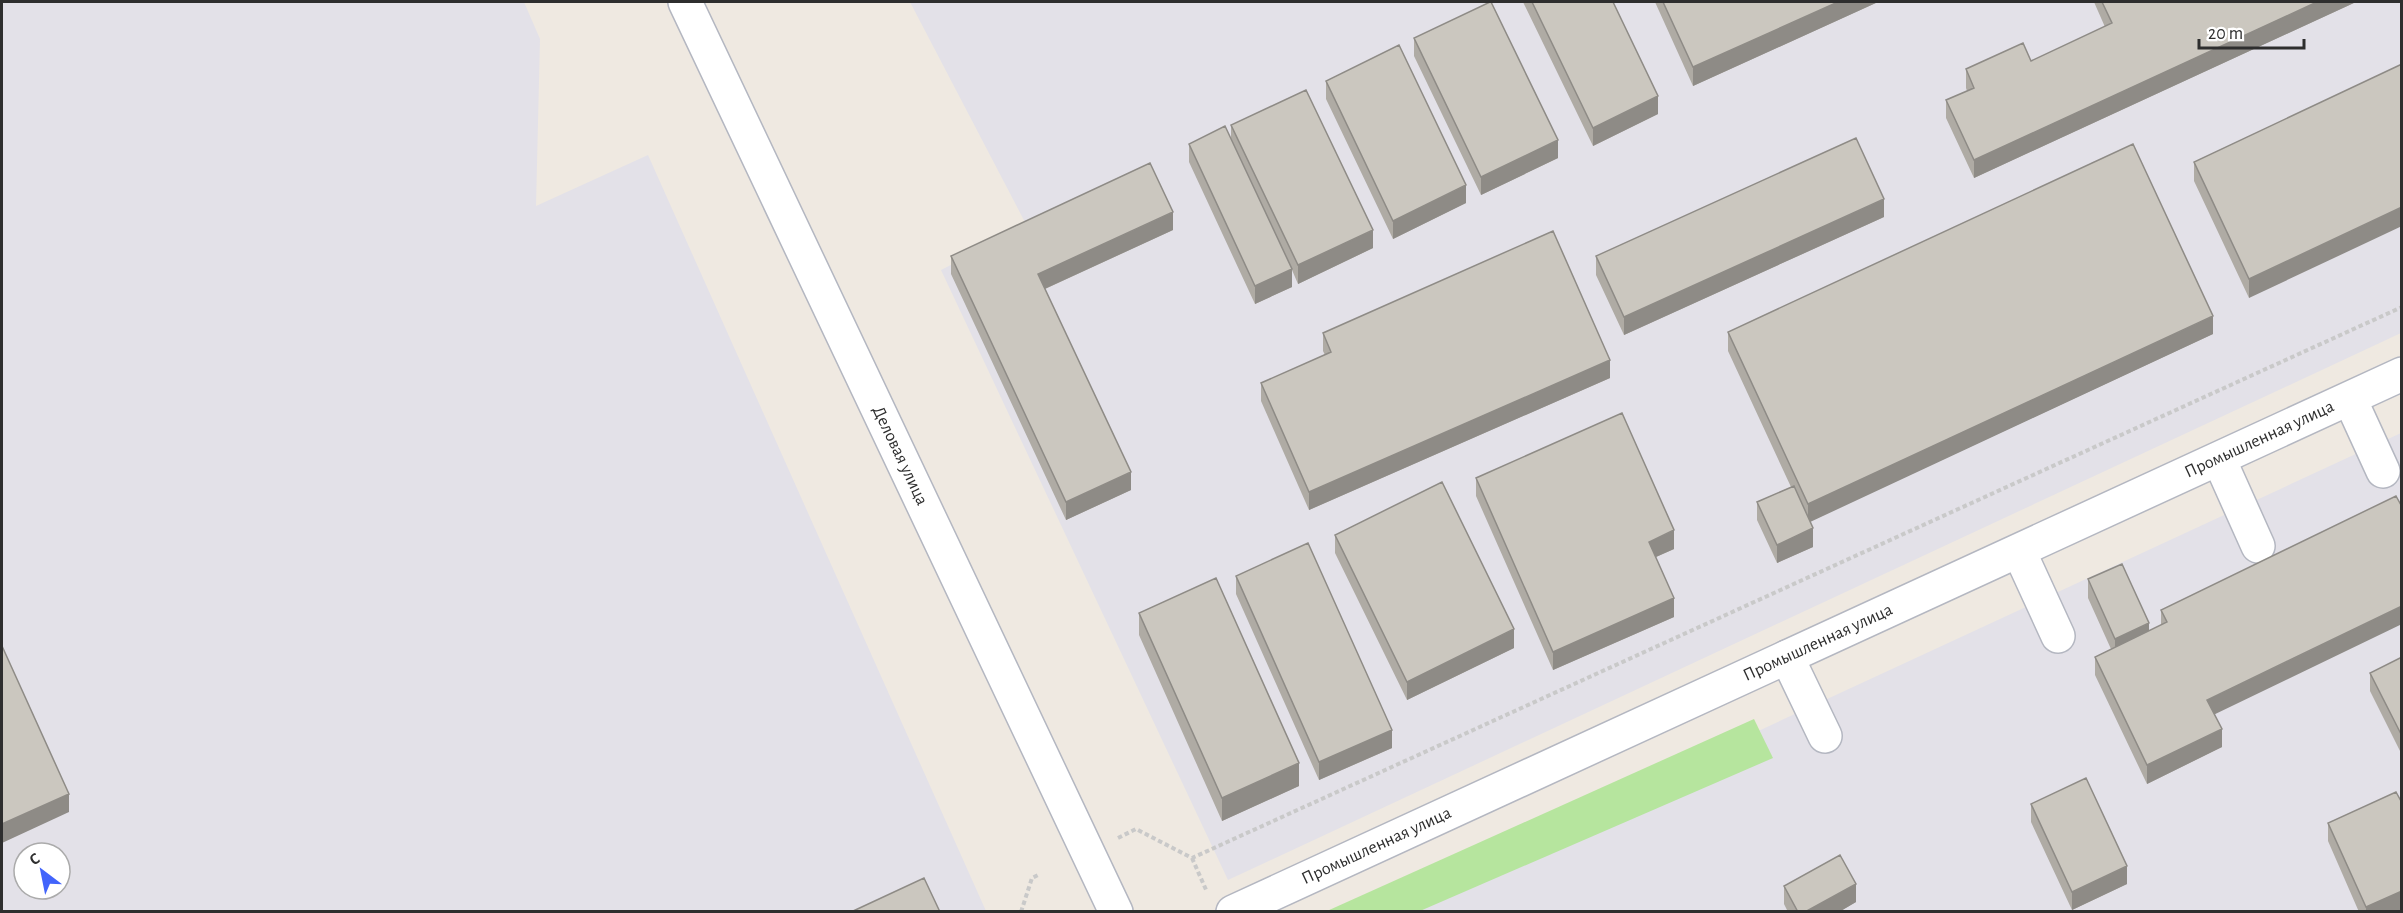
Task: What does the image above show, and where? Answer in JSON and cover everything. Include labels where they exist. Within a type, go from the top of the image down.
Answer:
[{"type":"street","name":"Деловая улица","points":[[685,2],[1116,912]]},
{"type":"street","name":"Промышленная улица","points":[[1222,906],[1787,657],[2350,399],[2398,385]]},
{"type":"street","points":[[2350,399],[2383,471]]},
{"type":"street","points":[[2219,459],[2258,546]]},
{"type":"street","points":[[2019,551],[2058,636]]},
{"type":"street","points":[[1787,657],[1825,736]]},
{"type":"path","points":[[1192,858],[2402,307]]},
{"type":"path","points":[[1113,840],[1136,829],[1192,858],[1222,906]]},
{"type":"path","points":[[1021,912],[1032,878],[1040,874]]},
{"type":"shaded area","points":[[2,2],[524,2],[540,39],[536,206],[648,155],[986,911],[2,912]]},
{"type":"shaded area","points":[[910,2],[2401,2],[2401,333],[1228,880],[941,270],[1027,226]]},
{"type":"shaded area","points":[[2401,433],[2401,911],[1370,911]]},
{"type":"green space","points":[[1754,719],[1773,758],[1420,911],[1327,911]]},
{"type":"building","points":[[1491,2],[1558,140],[1481,177],[1414,38]]},
{"type":"building","points":[[1532,2],[1613,2],[1658,96],[1593,128]]},
{"type":"building","points":[[1663,2],[1838,2],[1693,67]]},
{"type":"building","points":[[2102,2],[2317,2],[1974,160],[1946,100],[1974,88],[1966,69],[2023,43],[2031,61],[2112,23]]},
{"type":"building","points":[[1399,45],[1466,185],[1393,221],[1326,81]]},
{"type":"building","points":[[2402,64],[2402,207],[2249,279],[2194,162]]},
{"type":"building","points":[[1306,90],[1373,230],[1298,265],[1231,125]]},
{"type":"building","points":[[1225,126],[1292,269],[1255,286],[1189,144]]},
{"type":"building","points":[[1856,138],[1884,199],[1624,317],[1596,256]]},
{"type":"building","points":[[2133,144],[2213,316],[1808,504],[1728,332]]},
{"type":"building","points":[[1150,163],[1173,212],[1038,274],[1131,472],[1066,502],[951,256]]},
{"type":"building","points":[[1553,231],[1610,360],[1309,492],[1261,383],[1331,352],[1323,333]]},
{"type":"building","points":[[1622,413],[1674,530],[1649,542],[1674,598],[1553,652],[1476,478]]},
{"type":"building","points":[[1442,482],[1514,629],[1407,682],[1335,535]]},
{"type":"building","points":[[1794,486],[1813,528],[1777,545],[1757,502]]},
{"type":"building","points":[[2396,496],[2402,507],[2402,606],[2207,700],[2222,729],[2147,765],[2095,657],[2167,622],[2161,610]]},
{"type":"building","points":[[1308,543],[1392,730],[1319,762],[1236,576]]},
{"type":"building","points":[[2122,564],[2149,623],[2115,639],[2088,579]]},
{"type":"building","points":[[1216,578],[1299,763],[1222,798],[1139,613]]},
{"type":"building","points":[[2,646],[69,794],[2,824]]},
{"type":"building","points":[[2402,657],[2402,736],[2370,673]]},
{"type":"building","points":[[2086,778],[2127,866],[2072,892],[2031,804]]},
{"type":"building","points":[[2396,792],[2402,803],[2402,891],[2366,907],[2328,823]]},
{"type":"building","points":[[1840,855],[1856,884],[1805,912],[1798,912],[1784,886]]},
{"type":"building","points":[[924,878],[940,912],[851,912]]}]
